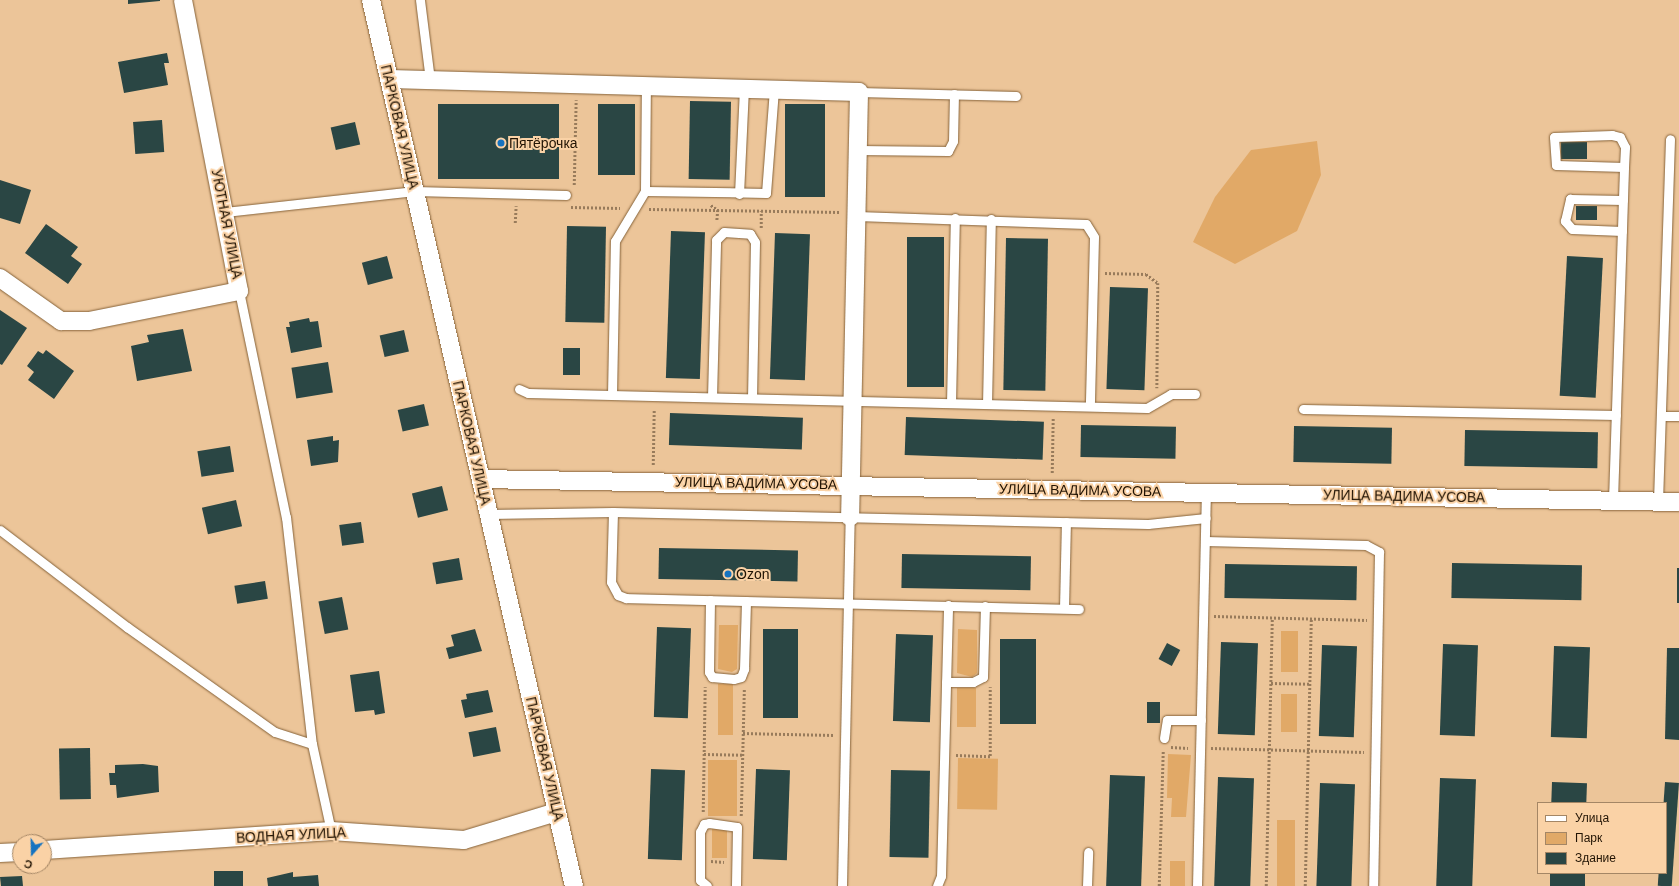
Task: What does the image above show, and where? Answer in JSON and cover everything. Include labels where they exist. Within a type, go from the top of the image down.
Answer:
[{"type":"street","name":"УЮТНАЯ УЛИЦА","points":[[0,278],[61,321],[89,321],[239,291],[183,0]]},
{"type":"street","name":"ПАРКОВАЯ УЛИЦА","points":[[371,0],[574,886]]},
{"type":"street","points":[[390,79],[859,92],[850,517]]},
{"type":"street","name":"УЛИЦА ВАДИМА УСОВА","points":[[481,479],[1679,502]]},
{"type":"street","name":"ВОДНАЯ УЛИЦА","points":[[52,849],[331,831],[464,840],[557,812]]},
{"type":"street","points":[[0,853],[12,852]]},
{"type":"lane","points":[[420,0],[430,80]]},
{"type":"lane","points":[[612,395],[615,241],[645,192],[646,86]]},
{"type":"lane","points":[[739,194],[744,89]]},
{"type":"lane","points":[[645,192],[760,195],[769,187],[774,89]]},
{"type":"lane","points":[[859,92],[1016,96]]},
{"type":"lane","points":[[858,150],[948,151],[953,141],[954,94]]},
{"type":"lane","points":[[1613,500],[1625,147],[1620,137],[1561,134],[1554,137],[1556,165],[1624,167]]},
{"type":"lane","points":[[1658,501],[1670,138]]},
{"type":"lane","points":[[225,212],[415,191],[570,198]]},
{"type":"lane","points":[[1622,231],[1568,228],[1566,206],[1574,198],[1623,200]]},
{"type":"lane","points":[[857,214],[1086,224],[1094,237],[1090,406]]},
{"type":"lane","points":[[951,403],[956,218]]},
{"type":"lane","points":[[987,404],[991,219]]},
{"type":"lane","points":[[712,397],[716,240],[720,233],[750,234],[755,242],[752,398]]},
{"type":"lane","points":[[239,291],[286,517],[312,744],[331,831]]},
{"type":"lane","points":[[519,389],[528,393],[1090,406],[1157,405],[1172,394],[1195,394]]},
{"type":"lane","points":[[1303,409],[1616,415]]},
{"type":"lane","points":[[1661,416],[1679,416]]},
{"type":"lane","points":[[1198,886],[1206,492]]},
{"type":"lane","points":[[489,514],[613,512],[1148,524],[1206,518]]},
{"type":"lane","points":[[613,512],[611,582],[618,595],[710,600],[1079,609]]},
{"type":"lane","points":[[842,886],[850,517]]},
{"type":"lane","points":[[1064,608],[1066,522]]},
{"type":"lane","points":[[0,530],[127,627],[276,732],[312,744]]},
{"type":"lane","points":[[1205,541],[1374,547],[1381,559],[1373,886]]},
{"type":"lane","points":[[710,600],[708,667],[712,677],[741,677],[744,669],[746,601]]},
{"type":"lane","points":[[937,886],[941,876],[948,606]]},
{"type":"lane","points":[[946,682],[973,682],[983,677],[985,606]]},
{"type":"lane","points":[[1164,738],[1167,720],[1201,720]]},
{"type":"lane","points":[[707,886],[700,880],[699,861],[704,824],[728,823],[737,827],[736,886]]},
{"type":"lane","points":[[1087,886],[1088,852]]},
{"type":"path","points":[[574,187],[576,84]]},
{"type":"path","points":[[695,193],[718,210],[720,233]]},
{"type":"path","points":[[570,198],[573,207]]},
{"type":"path","points":[[515,223],[515,206],[522,206]]},
{"type":"path","points":[[566,207],[857,214]]},
{"type":"path","points":[[1093,273],[1146,274],[1158,283],[1157,405]]},
{"type":"path","points":[[653,482],[655,396]]},
{"type":"path","points":[[1052,489],[1054,405]]},
{"type":"path","points":[[1204,616],[1379,620]]},
{"type":"path","points":[[1266,886],[1272,618]]},
{"type":"path","points":[[1305,886],[1311,619]]},
{"type":"path","points":[[704,824],[705,684],[712,677]]},
{"type":"path","points":[[737,827],[742,817],[744,685],[741,677]]},
{"type":"path","points":[[944,754],[990,756],[992,689],[983,677]]},
{"type":"path","points":[[1271,683],[1310,684]]},
{"type":"path","points":[[743,733],[845,736]]},
{"type":"path","points":[[1160,886],[1163,747],[1376,752]]},
{"type":"path","points":[[704,754],[743,755]]},
{"type":"path","points":[[699,861],[737,862]]},
{"type":"green space","points":[[1317,141],[1321,175],[1297,231],[1235,264],[1193,242],[1215,197],[1251,150]]},
{"type":"green space","points":[[719,625],[738,625],[737,669],[732,672],[718,669]]},
{"type":"green space","points":[[958,629],[977,630],[977,673],[972,677],[957,673]]},
{"type":"green space","points":[[1281,631],[1298,631],[1298,672],[1281,672]]},
{"type":"green space","points":[[718,684],[733,684],[733,735],[718,735]]},
{"type":"green space","points":[[957,688],[976,688],[976,727],[957,727]]},
{"type":"green space","points":[[1281,694],[1297,694],[1297,732],[1281,732]]},
{"type":"green space","points":[[1168,754],[1191,755],[1186,817],[1171,817],[1172,798],[1167,798]]},
{"type":"green space","points":[[958,758],[998,759],[997,810],[957,809]]},
{"type":"green space","points":[[708,760],[737,760],[737,816],[708,816]]},
{"type":"green space","points":[[1277,820],[1295,820],[1295,886],[1277,886]]},
{"type":"green space","points":[[712,828],[727,828],[727,858],[712,858]]},
{"type":"green space","points":[[1170,861],[1185,861],[1185,886],[1170,886]]},
{"type":"building","points":[[128,0],[160,0],[160,1],[128,4]]},
{"type":"building","points":[[167,53],[169,63],[164,63],[168,85],[124,93],[118,62]]},
{"type":"building","points":[[690,101],[731,102],[730,180],[689,179]]},
{"type":"building","points":[[438,104],[559,104],[559,179],[438,179]]},
{"type":"building","points":[[598,104],[635,104],[635,175],[598,175]]},
{"type":"building","points":[[785,104],[825,104],[825,197],[785,197]]},
{"type":"building","points":[[162,120],[164,152],[135,154],[133,122]]},
{"type":"building","points":[[355,122],[360,144],[336,150],[331,128]]},
{"type":"building","points":[[1561,142],[1587,142],[1587,159],[1561,159]]},
{"type":"building","points":[[0,180],[31,190],[20,224],[0,218]]},
{"type":"building","points":[[1576,206],[1597,206],[1597,220],[1576,220]]},
{"type":"building","points":[[46,224],[78,247],[71,256],[82,264],[68,284],[25,253]]},
{"type":"building","points":[[567,226],[606,227],[604,323],[565,322]]},
{"type":"building","points":[[671,231],[705,232],[700,379],[666,378]]},
{"type":"building","points":[[775,233],[810,234],[805,380],[770,379]]},
{"type":"building","points":[[907,237],[944,237],[944,387],[907,387]]},
{"type":"building","points":[[1006,238],[1048,239],[1045,391],[1003,390]]},
{"type":"building","points":[[387,256],[393,278],[368,285],[362,263]]},
{"type":"building","points":[[1567,256],[1603,258],[1596,398],[1560,396]]},
{"type":"building","points":[[1110,287],[1148,288],[1144,390],[1106,389]]},
{"type":"building","points":[[0,310],[27,328],[2,365],[0,364]]},
{"type":"building","points":[[309,318],[310,322],[318,321],[322,347],[291,353],[286,327],[290,327],[289,322]]},
{"type":"building","points":[[183,329],[192,371],[137,381],[131,346],[149,342],[147,335]]},
{"type":"building","points":[[404,330],[409,351],[385,357],[380,336]]},
{"type":"building","points":[[563,348],[580,348],[580,375],[563,375]]},
{"type":"building","points":[[46,350],[74,371],[54,399],[28,380],[34,372],[27,366],[38,351],[43,354]]},
{"type":"building","points":[[328,362],[333,393],[296,398],[291,368]]},
{"type":"building","points":[[424,404],[429,425],[403,432],[398,410]]},
{"type":"building","points":[[670,413],[803,418],[802,450],[669,445]]},
{"type":"building","points":[[906,417],[1044,422],[1043,460],[905,455]]},
{"type":"building","points":[[1081,425],[1176,427],[1175,459],[1080,457]]},
{"type":"building","points":[[1294,426],[1392,428],[1391,464],[1293,462]]},
{"type":"building","points":[[1465,430],[1598,432],[1597,468],[1464,466]]},
{"type":"building","points":[[333,436],[333,441],[339,440],[338,462],[311,466],[307,440]]},
{"type":"building","points":[[230,446],[234,472],[201,477],[197,451]]},
{"type":"building","points":[[442,486],[448,510],[418,518],[412,493]]},
{"type":"building","points":[[236,500],[242,526],[208,534],[202,508]]},
{"type":"building","points":[[361,522],[364,543],[342,546],[339,525]]},
{"type":"building","points":[[659,548],[798,550],[797,581],[658,579]]},
{"type":"building","points":[[902,554],[1031,556],[1030,590],[901,588]]},
{"type":"building","points":[[459,558],[463,580],[436,584],[432,563]]},
{"type":"building","points":[[1452,563],[1582,565],[1581,600],[1451,598]]},
{"type":"building","points":[[1225,564],[1357,566],[1356,600],[1224,598]]},
{"type":"building","points":[[1677,568],[1679,568],[1679,603],[1677,603]]},
{"type":"building","points":[[265,581],[268,599],[237,604],[234,586]]},
{"type":"building","points":[[342,597],[348,629],[325,634],[318,602]]},
{"type":"building","points":[[657,627],[691,628],[688,718],[654,717]]},
{"type":"building","points":[[475,629],[482,651],[449,659],[446,648],[454,646],[451,635]]},
{"type":"building","points":[[763,629],[798,629],[798,718],[763,718]]},
{"type":"building","points":[[896,634],[933,635],[930,722],[893,721]]},
{"type":"building","points":[[1000,639],[1036,639],[1036,724],[1000,724]]},
{"type":"building","points":[[1221,642],[1258,643],[1255,735],[1218,734]]},
{"type":"building","points":[[1167,643],[1180,650],[1172,666],[1159,659]]},
{"type":"building","points":[[1443,644],[1478,645],[1475,736],[1440,735]]},
{"type":"building","points":[[1322,645],[1357,646],[1354,737],[1319,736]]},
{"type":"building","points":[[1554,646],[1590,647],[1587,738],[1551,737]]},
{"type":"building","points":[[1667,648],[1679,648],[1679,740],[1665,739]]},
{"type":"building","points":[[379,671],[385,713],[375,715],[374,710],[355,712],[350,675]]},
{"type":"building","points":[[488,690],[493,712],[465,718],[461,700],[467,699],[466,694]]},
{"type":"building","points":[[1147,702],[1160,702],[1160,723],[1147,723]]},
{"type":"building","points":[[496,727],[501,752],[473,757],[469,732]]},
{"type":"building","points":[[90,748],[91,799],[60,800],[59,749]]},
{"type":"building","points":[[143,764],[158,766],[159,792],[117,798],[116,785],[110,785],[109,773],[115,773],[115,765]]},
{"type":"building","points":[[651,769],[685,770],[682,860],[648,859]]},
{"type":"building","points":[[756,769],[790,770],[787,860],[753,859]]},
{"type":"building","points":[[891,770],[930,771],[928,858],[889,857]]},
{"type":"building","points":[[1110,775],[1145,776],[1141,886],[1106,886]]},
{"type":"building","points":[[1218,777],[1254,778],[1250,886],[1214,886]]},
{"type":"building","points":[[1440,778],[1476,779],[1472,886],[1436,886]]},
{"type":"building","points":[[1552,782],[1587,783],[1586,802],[1551,802]]},
{"type":"building","points":[[1665,782],[1679,783],[1672,886],[1658,886],[1659,874],[1667,874],[1667,802],[1664,802]]},
{"type":"building","points":[[1320,783],[1355,784],[1351,886],[1316,886]]},
{"type":"building","points":[[214,871],[243,871],[243,886],[214,886]]},
{"type":"building","points":[[293,872],[293,877],[318,875],[319,886],[268,886],[267,878]]},
{"type":"building","points":[[1550,874],[1585,874],[1585,886],[1550,886]]},
{"type":"building","points":[[22,876],[23,886],[1,886],[0,877]]},
{"type":"place","name":"Пятёрочка","points":[[501,143]]},
{"type":"place","name":"Ozon","points":[[728,574]]}]
